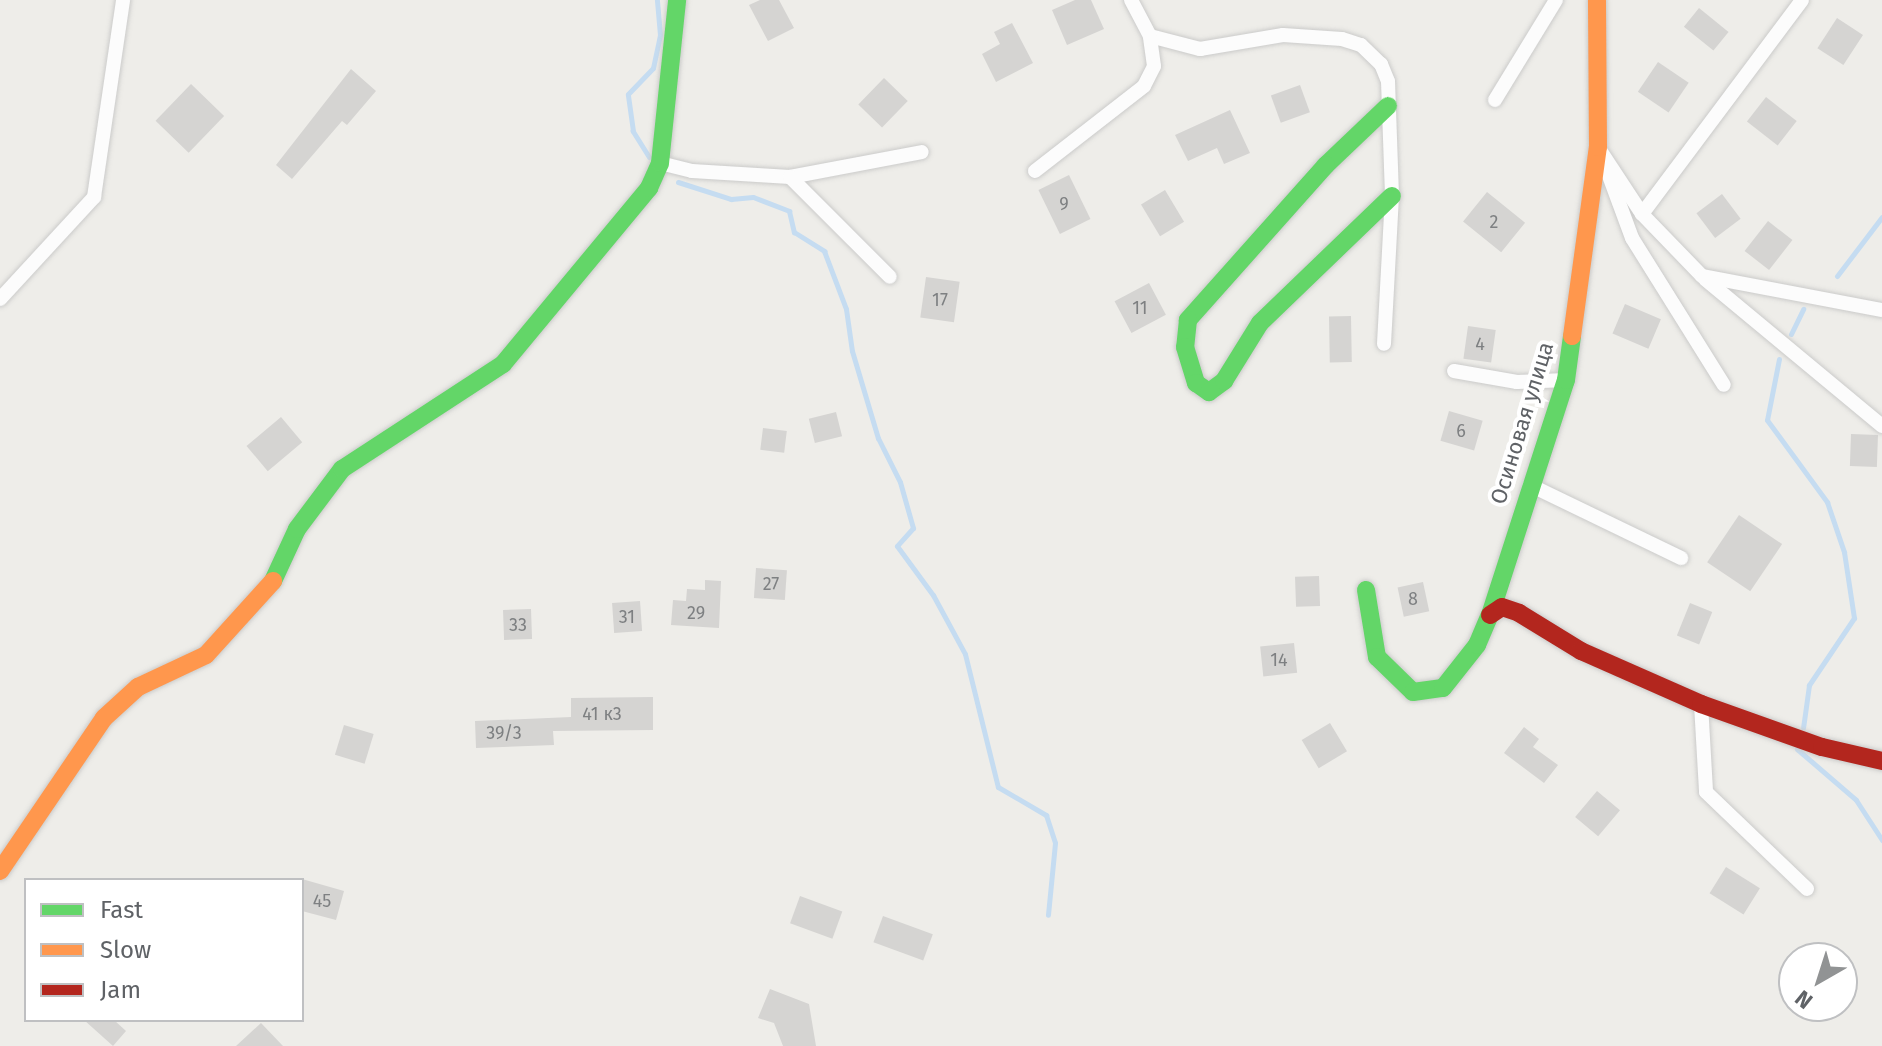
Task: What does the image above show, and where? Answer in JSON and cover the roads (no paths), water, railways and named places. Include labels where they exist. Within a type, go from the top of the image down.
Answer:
[{"type":"street","points":[[0,299],[94,197],[103,106],[123,0]]},
{"type":"street","points":[[0,871],[104,718],[138,687],[206,655],[269,589],[297,529],[342,469],[503,364],[601,250],[649,188],[660,163],[677,0]]},
{"type":"street","points":[[1035,171],[1144,86],[1154,66],[1150,36],[1131,0]]},
{"type":"street","points":[[1495,100],[1556,0]]},
{"type":"street","name":"Осиновая улица","points":[[1366,590],[1377,657],[1413,692],[1443,688],[1477,645],[1490,615],[1566,380],[1598,147],[1597,0]]},
{"type":"street","points":[[1642,214],[1802,0]]},
{"type":"street","points":[[1150,36],[1200,49],[1283,35],[1361,45],[1381,64],[1388,81],[1392,196],[1384,344]]},
{"type":"street","points":[[1388,106],[1326,165],[1188,320],[1185,347],[1196,383],[1209,392],[1224,381],[1260,323],[1392,196]]},
{"type":"street","points":[[1598,147],[1642,214],[1702,276],[1882,426]]},
{"type":"street","points":[[1598,147],[1632,238],[1724,385]]},
{"type":"street","points":[[660,163],[692,171],[790,177],[922,152]]},
{"type":"street","points":[[790,177],[890,277]]},
{"type":"street","points":[[1702,276],[1882,310]]},
{"type":"street","points":[[1454,371],[1517,382],[1566,380]]},
{"type":"street","points":[[1530,485],[1681,558]]},
{"type":"street","points":[[1490,615],[1502,607],[1519,613],[1581,651],[1701,704],[1822,747],[1882,761]]},
{"type":"street","points":[[1701,704],[1706,792],[1807,889]]},
{"type":"waterway","points":[[649,157],[633,131],[628,94],[653,68],[660,35],[657,0]]},
{"type":"waterway","points":[[678,182],[731,199],[753,197],[789,211],[794,232],[824,251],[846,309],[852,351],[878,438],[900,482],[913,528],[897,546],[933,595],[965,654],[998,787],[1046,815],[1055,843],[1048,915]]},
{"type":"waterway","points":[[1837,276],[1882,217]]},
{"type":"waterway","points":[[1791,334],[1803,309]]},
{"type":"waterway","points":[[1779,359],[1767,420],[1827,502],[1844,552],[1854,618],[1809,685],[1803,728]]},
{"type":"waterway","points":[[1797,749],[1856,800],[1882,840]]}]
